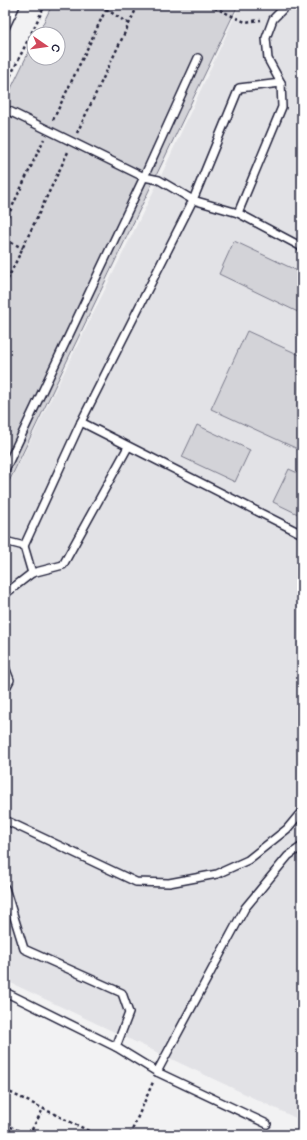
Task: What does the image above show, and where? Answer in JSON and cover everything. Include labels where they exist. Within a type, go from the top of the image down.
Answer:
[{"type":"lane","points":[[5,28],[16,5]]},
{"type":"lane","points":[[238,213],[282,106],[280,83],[268,59],[266,38],[273,19],[287,5]]},
{"type":"lane","points":[[5,470],[144,177],[198,58]]},
{"type":"lane","points":[[32,573],[24,546],[81,422],[193,200],[239,88],[280,83]]},
{"type":"lane","points":[[5,110],[144,177],[159,180],[193,200],[238,213],[302,247]]},
{"type":"lane","points":[[81,422],[302,534]]},
{"type":"lane","points":[[5,594],[32,573],[63,565],[128,447]]},
{"type":"lane","points":[[5,541],[24,546]]},
{"type":"lane","points":[[5,667],[10,680],[5,690]]},
{"type":"lane","points":[[5,820],[136,882],[170,884],[217,874],[248,860],[287,829],[302,811]]},
{"type":"lane","points":[[157,1072],[245,908],[288,856],[302,846]]},
{"type":"lane","points":[[5,888],[24,949],[122,993],[129,1013],[116,1048]]},
{"type":"lane","points":[[5,992],[116,1048],[157,1072],[267,1124]]},
{"type":"path","points":[[5,87],[45,5]]},
{"type":"path","points":[[5,222],[108,5]]},
{"type":"path","points":[[209,5],[245,22],[273,19]]},
{"type":"path","points":[[106,9],[129,24]]},
{"type":"path","points":[[5,240],[22,248]]},
{"type":"path","points":[[130,1135],[157,1072]]},
{"type":"path","points":[[5,1090],[96,1135]]},
{"type":"path","points":[[5,1124],[28,1135],[44,1109]]},
{"type":"shaded area","points":[[52,5],[238,5],[5,490],[5,101],[26,58],[26,66],[66,66],[66,26],[42,26]]},
{"type":"shaded area","points":[[240,5],[302,5],[302,1121],[11,983],[5,968],[5,492],[159,180]]},
{"type":"shaded area","points":[[234,241],[302,273],[302,314],[219,274]]},
{"type":"shaded area","points":[[247,331],[302,356],[302,451],[211,409]]},
{"type":"shaded area","points":[[197,425],[250,450],[235,482],[182,457]]},
{"type":"shaded area","points":[[289,469],[302,475],[302,516],[273,502]]}]
